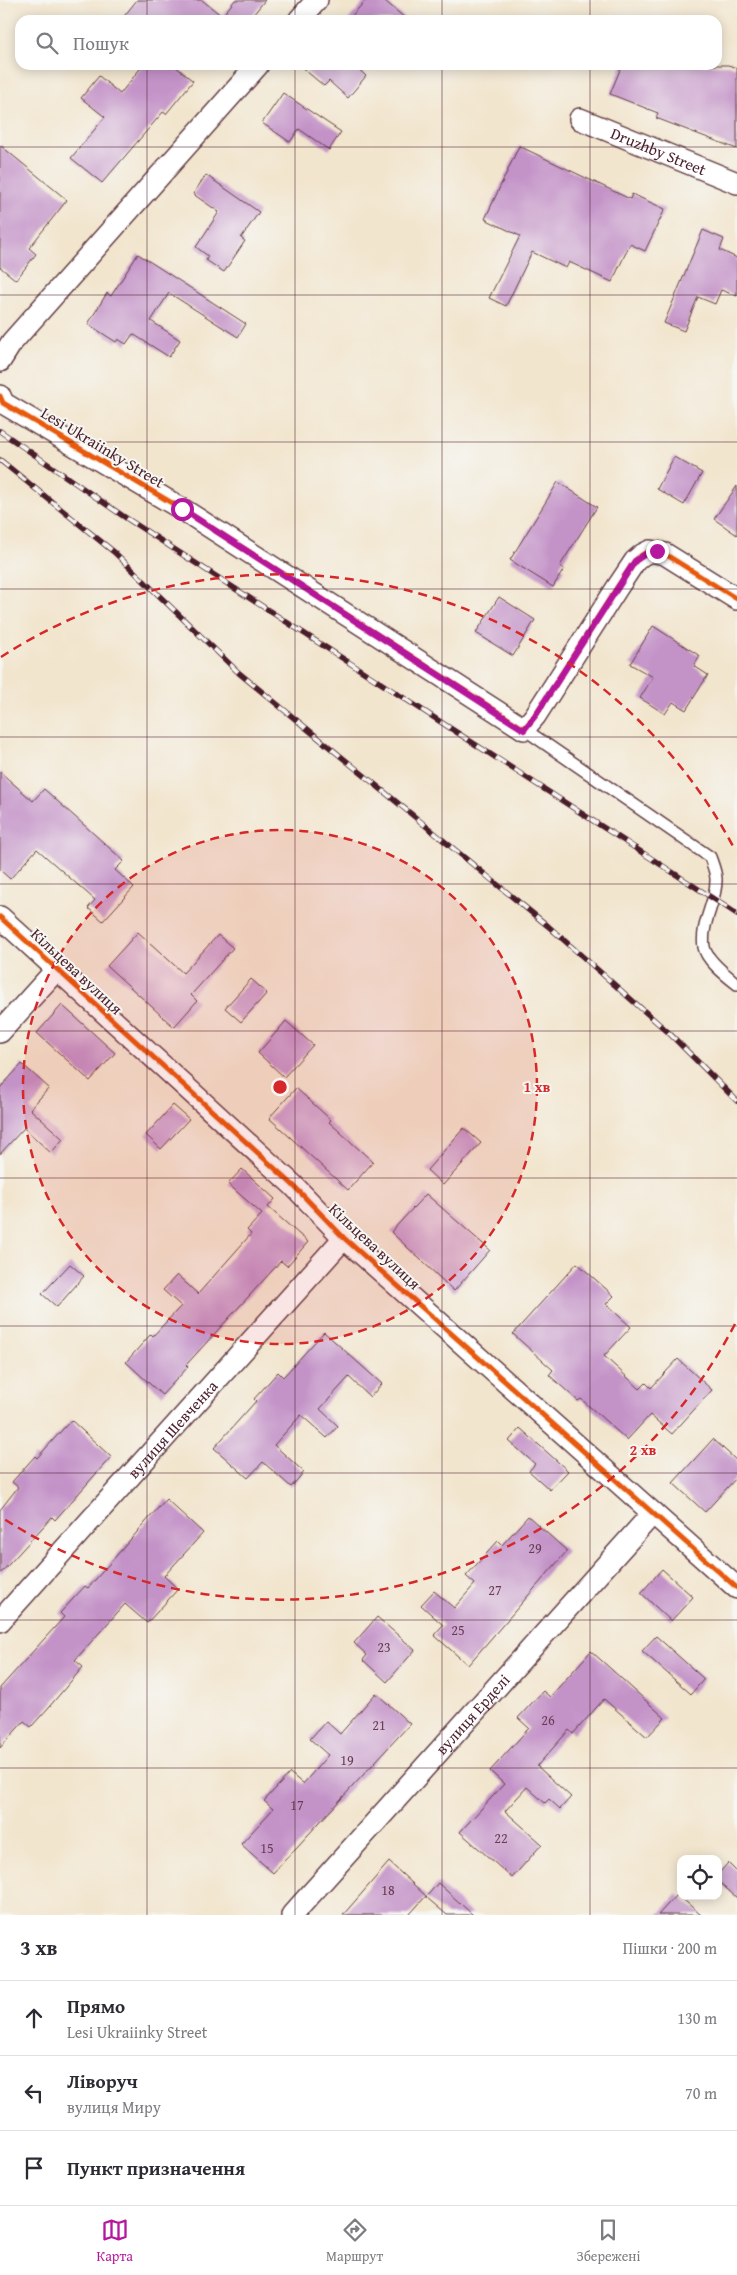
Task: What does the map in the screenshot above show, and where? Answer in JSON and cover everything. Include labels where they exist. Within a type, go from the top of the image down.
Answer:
[{"type":"street","points":[[304,15],[317,0]]},
{"type":"street","points":[[0,361],[12,342],[254,70]]},
{"type":"street","name":"Druzhby Street","points":[[580,119],[737,183]]},
{"type":"street","name":"Lesi Ukraiinky Street","points":[[0,396],[3,403],[182,509],[524,730]]},
{"type":"street","points":[[524,730],[621,581],[635,561],[642,555],[650,551],[666,554],[737,599]]},
{"type":"street","name":"Кільцева вулиця","points":[[0,917],[293,1185],[344,1238],[737,1588]]},
{"type":"street","points":[[0,1032],[58,969]]},
{"type":"street","name":"вулиця Шевченка","points":[[0,1621],[344,1238]]},
{"type":"street","name":"вулиця Ерделі","points":[[292,1915],[653,1514]]},
{"type":"lane","points":[[524,730],[710,856],[716,878],[713,898],[707,916],[704,948],[716,966],[737,984]]},
{"type":"building","points":[[137,0],[202,0],[221,15],[125,15]]},
{"type":"building","points":[[235,0],[265,0],[253,15],[223,15]]},
{"type":"building","points":[[366,0],[384,0],[401,15],[352,15]]},
{"type":"building","points":[[722,65],[737,68],[737,149],[656,118],[658,113],[610,94],[620,70],[722,70]]},
{"type":"building","points":[[139,70],[180,70],[193,81],[166,114],[163,112],[102,183],[71,158],[105,117],[81,98],[99,76],[120,94]]},
{"type":"building","points":[[305,70],[359,70],[366,76],[348,98],[329,81],[324,86]]},
{"type":"building","points":[[283,93],[341,132],[329,150],[299,129],[290,142],[262,123]]},
{"type":"building","points":[[0,145],[67,200],[29,248],[36,254],[16,280],[0,267]]},
{"type":"building","points":[[519,146],[630,199],[632,194],[665,209],[645,251],[630,244],[612,282],[569,262],[566,268],[532,252],[506,306],[489,298],[520,236],[485,219]]},
{"type":"building","points":[[206,175],[259,212],[241,238],[245,241],[224,272],[206,260],[208,256],[196,247],[219,212],[193,194]]},
{"type":"building","points":[[703,230],[724,239],[720,250],[737,258],[737,296],[721,290],[715,304],[698,297],[684,331],[664,323]]},
{"type":"building","points":[[138,254],[246,324],[238,337],[169,293],[151,321],[180,340],[169,357],[133,334],[126,344],[118,339],[116,342],[88,324],[107,293],[111,296]]},
{"type":"building","points":[[674,457],[702,473],[684,505],[657,489]]},
{"type":"building","points":[[558,482],[597,507],[560,566],[564,569],[553,587],[510,560]]},
{"type":"building","points":[[737,486],[737,535],[714,519]]},
{"type":"building","points":[[499,597],[535,620],[513,656],[476,633]]},
{"type":"building","points":[[653,626],[700,656],[694,666],[708,675],[686,710],[673,702],[665,714],[640,698],[653,677],[630,664]]},
{"type":"building","points":[[0,772],[33,801],[44,789],[124,861],[115,870],[134,887],[103,921],[88,908],[95,900],[37,849],[10,879],[0,870]]},
{"type":"building","points":[[138,932],[183,973],[218,935],[233,948],[191,995],[197,1001],[174,1027],[107,966]]},
{"type":"building","points":[[251,979],[267,993],[241,1022],[225,1008]]},
{"type":"building","points":[[62,1005],[115,1053],[90,1081],[37,1033]]},
{"type":"building","points":[[286,1021],[313,1045],[284,1077],[258,1053]]},
{"type":"building","points":[[22,1064],[49,1088],[30,1109],[63,1139],[51,1153],[24,1128],[0,1154],[0,1088]]},
{"type":"building","points":[[296,1088],[331,1120],[329,1122],[373,1162],[348,1190],[269,1118]]},
{"type":"building","points":[[173,1105],[189,1119],[161,1149],[146,1135]]},
{"type":"building","points":[[464,1128],[481,1143],[443,1185],[427,1170]]},
{"type":"building","points":[[242,1169],[275,1199],[268,1207],[308,1242],[287,1266],[281,1261],[186,1365],[188,1367],[162,1395],[126,1362],[151,1334],[153,1336],[181,1306],[163,1290],[177,1275],[198,1294],[251,1234],[247,1230],[262,1214],[228,1184]]},
{"type":"building","points":[[426,1194],[490,1250],[454,1291],[391,1232]]},
{"type":"building","points":[[577,1263],[614,1296],[606,1304],[631,1327],[604,1356],[640,1389],[646,1383],[651,1388],[678,1359],[712,1390],[672,1434],[650,1415],[627,1440],[581,1399],[578,1401],[549,1375],[553,1370],[513,1334]]},
{"type":"building","points":[[70,1264],[84,1276],[57,1307],[42,1294]]},
{"type":"building","points":[[324,1332],[382,1384],[370,1397],[349,1377],[320,1409],[338,1426],[327,1438],[301,1415],[274,1445],[304,1472],[291,1487],[263,1462],[248,1478],[214,1448],[256,1401],[254,1399],[278,1372],[283,1377]]},
{"type":"building","points":[[71,1420],[111,1457],[55,1520],[52,1517],[0,1574],[0,1510],[18,1487],[12,1482],[35,1456],[37,1458]]},
{"type":"building","points":[[520,1428],[568,1471],[550,1490],[529,1471],[535,1464],[509,1441]]},
{"type":"building","points":[[713,1439],[737,1461],[737,1477],[705,1512],[673,1483]]},
{"type":"building","points":[[166,1499],[203,1533],[164,1576],[178,1589],[147,1623],[125,1604],[75,1660],[83,1667],[49,1707],[31,1727],[24,1721],[0,1748],[0,1688],[64,1617],[60,1613],[85,1586],[88,1588]]},
{"type":"building","points":[[528,1516],[567,1551],[468,1665],[434,1635],[443,1625],[421,1605],[434,1591],[454,1608],[475,1584],[466,1576],[498,1541],[502,1545]]},
{"type":"building","points":[[662,1569],[693,1597],[671,1621],[641,1593]]},
{"type":"building","points":[[377,1617],[415,1650],[387,1682],[363,1660],[367,1655],[354,1643]]},
{"type":"building","points":[[656,1636],[704,1679],[691,1694],[642,1651]]},
{"type":"building","points":[[591,1651],[665,1718],[647,1737],[604,1699],[573,1734],[569,1730],[537,1766],[571,1797],[560,1809],[549,1799],[545,1803],[527,1787],[505,1811],[542,1844],[512,1878],[460,1832],[504,1784],[490,1771],[529,1728],[518,1718],[543,1691],[550,1697]]},
{"type":"building","points":[[376,1693],[410,1724],[273,1873],[241,1844],[273,1809],[264,1801],[290,1773],[303,1784],[328,1755],[310,1739],[326,1721],[340,1734]]},
{"type":"building","points":[[389,1862],[426,1896],[409,1915],[343,1915]]},
{"type":"building","points":[[728,1863],[737,1872],[737,1898],[722,1885],[722,1870]]},
{"type":"building","points":[[438,1883],[473,1915],[447,1915],[426,1897]]},
{"type":"building","points":[[677,1894],[677,1900],[684,1900],[701,1915],[658,1915]]},
{"type":"railway","points":[[0,431],[123,516],[737,914]]},
{"type":"railway","points":[[0,460],[114,552],[239,673],[548,926],[668,1032],[737,1101]]},
{"type":"cycle path","points":[[0,396],[3,403],[182,509],[524,729],[535,716],[635,561],[642,555],[650,551],[665,554],[737,599]]},
{"type":"cycle path","points":[[0,917],[293,1185],[344,1238],[737,1588]]},
{"type":"route","points":[[182,509],[524,730],[560,678],[635,561],[650,551],[657,551]]}]
